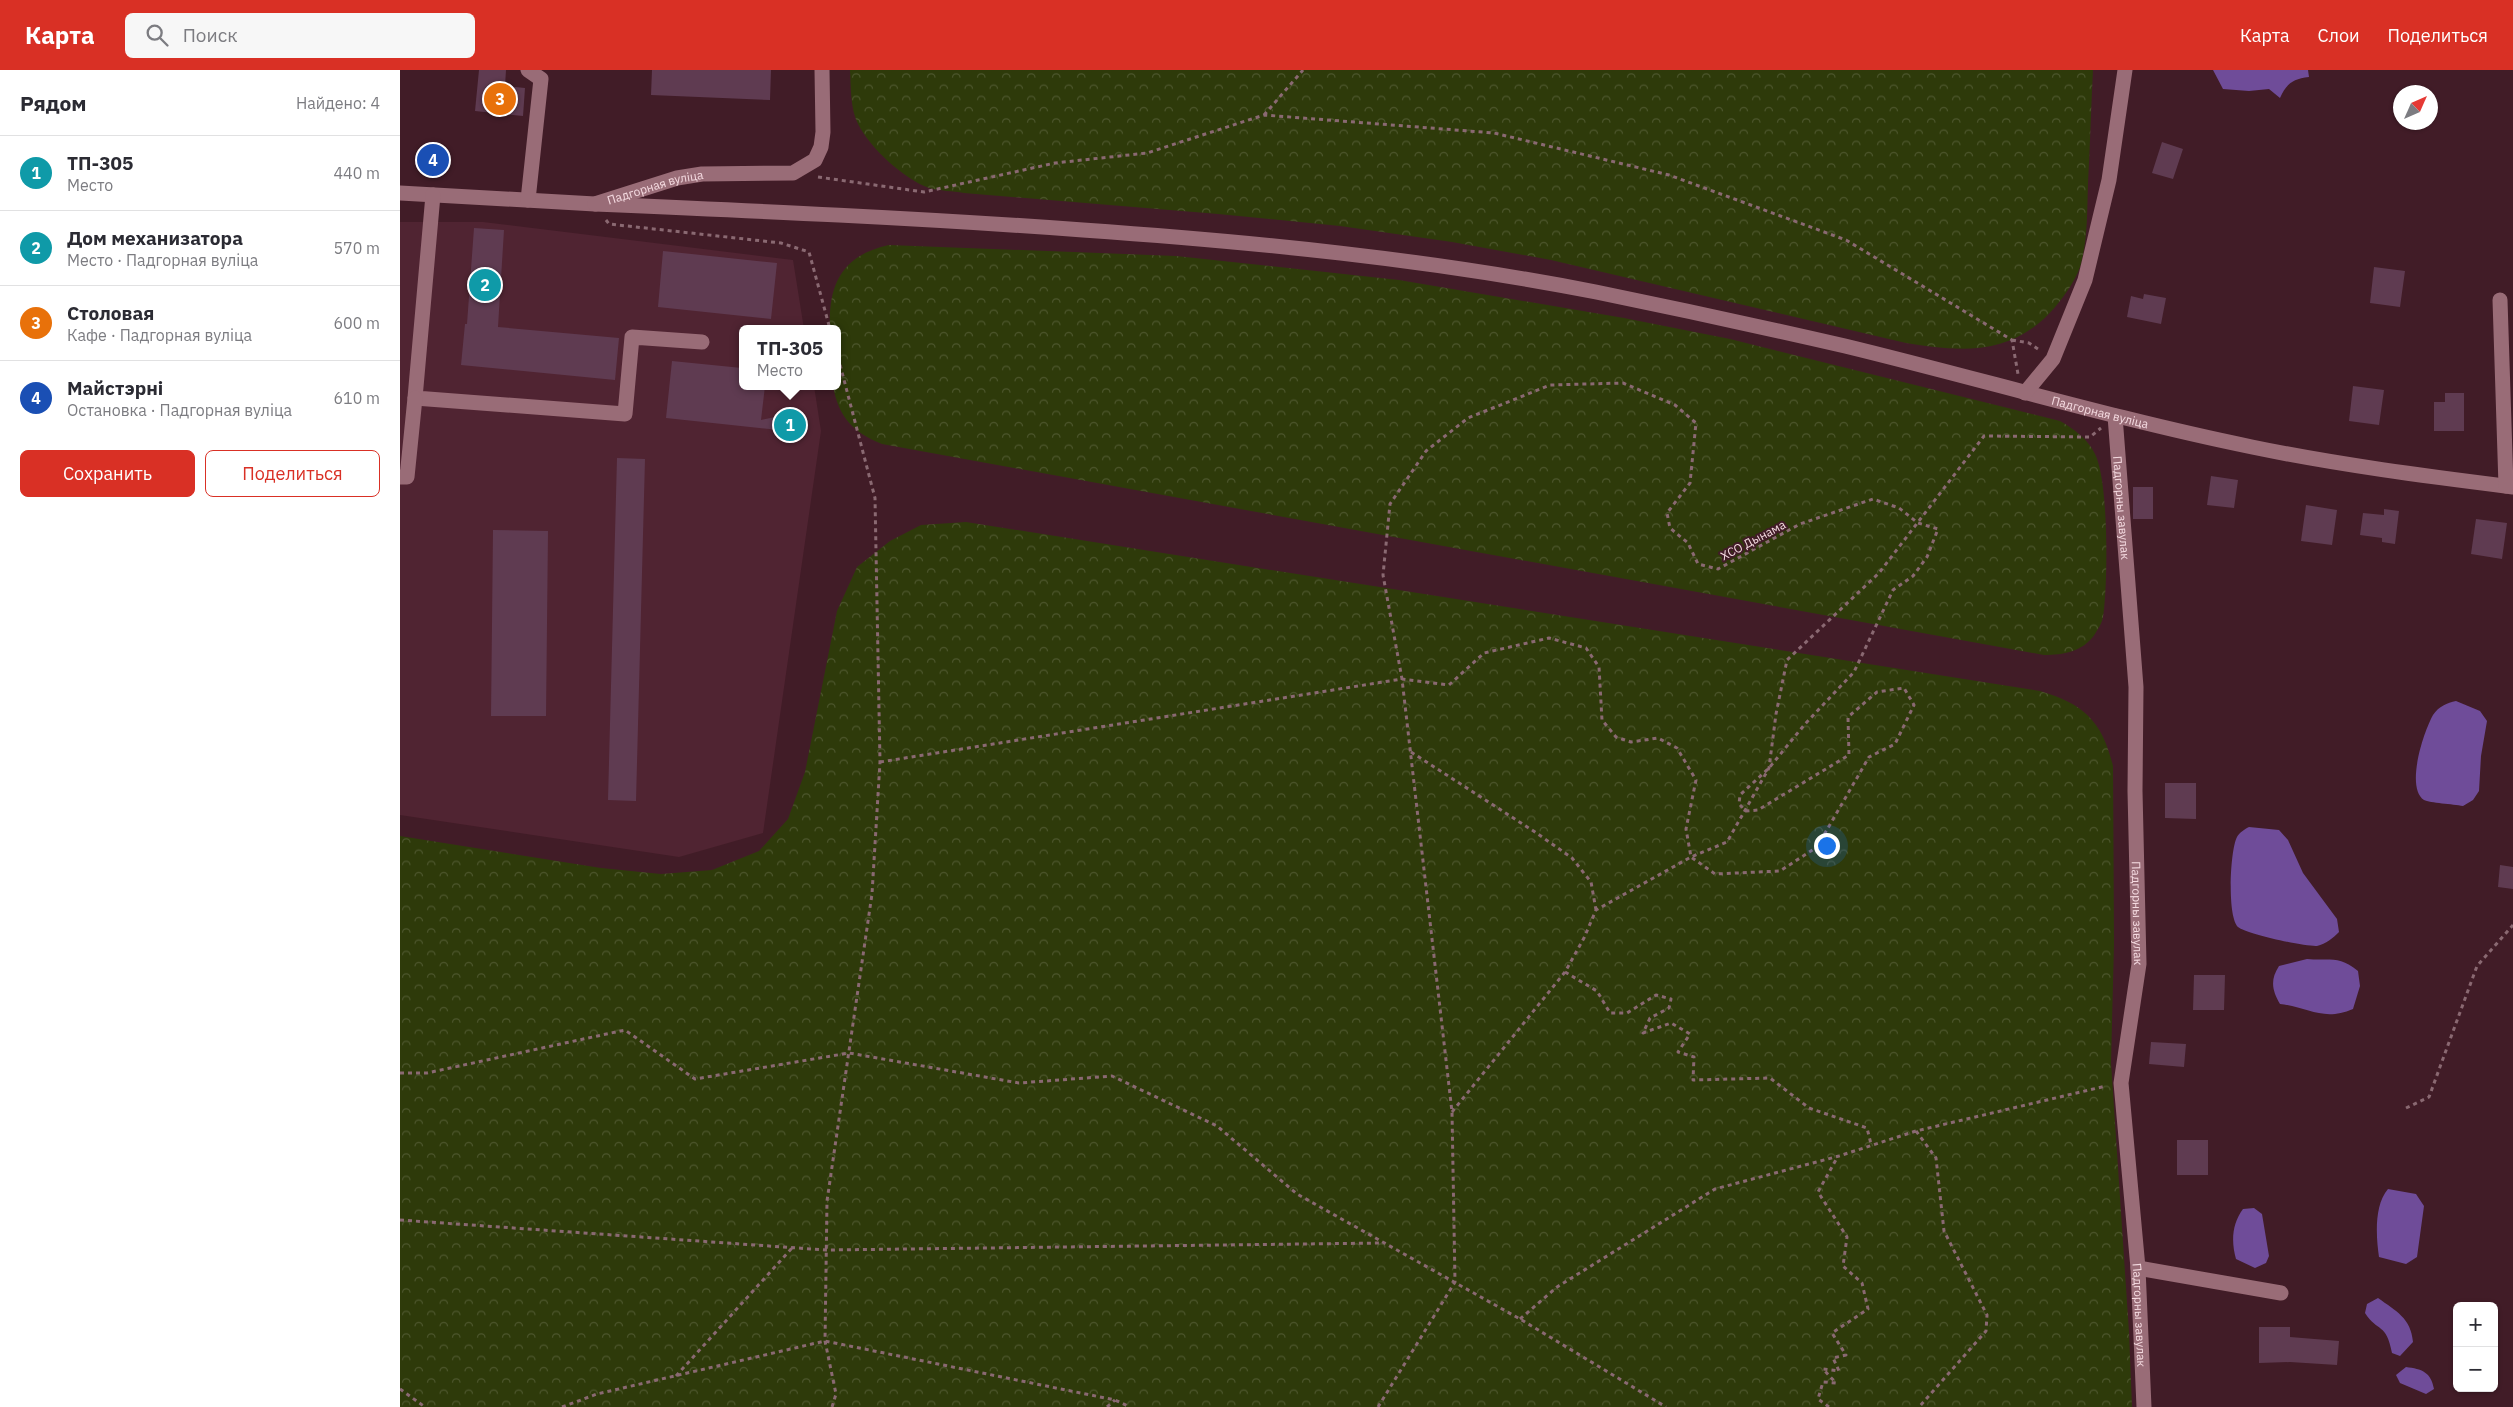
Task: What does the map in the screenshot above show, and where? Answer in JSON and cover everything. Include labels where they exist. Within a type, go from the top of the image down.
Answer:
[{"type":"street","points":[[528,70],[541,79],[528,200]]},
{"type":"street","name":"Падгорная вуліца","points":[[595,204],[677,178],[702,174],[793,173],[815,160],[821,147],[823,132],[822,70]]},
{"type":"street","points":[[2025,394],[2053,359],[2085,280],[2109,180],[2125,70]]},
{"type":"street","name":"Падгорная вуліца","points":[[400,193],[595,204],[875,215],[1196,238],[1339,252],[1456,268],[1594,292],[1844,346],[2025,394],[2249,447],[2337,464],[2510,486]]},
{"type":"street","points":[[400,477],[407,477],[416,398],[433,194]]},
{"type":"street","points":[[2500,300],[2510,486]]},
{"type":"street","points":[[416,398],[625,414],[632,337],[702,342]]},
{"type":"street","name":"Падгорны завулак","points":[[2115,416],[2136,688],[2135,791],[2139,964],[2121,1083],[2138,1268],[2144,1407]]},
{"type":"street","points":[[2138,1268],[2281,1293]]},
{"type":"path","points":[[1264,115],[1303,70]]},
{"type":"path","points":[[793,173],[924,192],[1055,163],[1147,153],[1264,115],[1494,133],[1669,175],[1846,240],[2012,340],[2029,344],[2053,359]]},
{"type":"path","points":[[595,204],[609,224],[781,243],[809,252],[829,325]]},
{"type":"path","points":[[2012,340],[2016,370],[2025,394]]},
{"type":"path","points":[[832,1407],[836,1394],[825,1341],[826,1201],[872,894],[880,762],[875,498],[841,368]]},
{"type":"path","name":"XCO Дынама","points":[[1402,679],[1383,575],[1390,504],[1426,451],[1468,418],[1550,385],[1623,383],[1676,405],[1696,423],[1690,482],[1667,513],[1670,528],[1688,543],[1698,564],[1718,569],[1800,524],[1873,499],[1899,508],[1918,522],[1938,530],[1928,557],[1913,576],[1893,590],[1854,672],[1805,724],[1769,768]]},
{"type":"path","points":[[1596,910],[1691,857],[1727,842],[1769,768],[1776,714],[1787,660],[1879,573],[1984,436],[2090,437],[2115,416]]},
{"type":"path","points":[[880,762],[1402,679],[1449,685],[1484,653],[1550,638],[1586,648],[1599,667],[1602,720],[1616,737],[1631,742],[1658,738],[1678,748],[1696,780],[1686,829],[1691,857],[1716,874],[1780,870],[1817,847],[1869,757],[1895,744],[1914,705],[1904,688],[1877,692],[1848,717],[1849,755],[1758,810],[1746,811],[1739,804],[1740,795],[1769,768]]},
{"type":"path","points":[[1378,1407],[1455,1282],[1452,1112],[1402,679]]},
{"type":"path","points":[[1410,752],[1572,858],[1591,882],[1596,910],[1584,938],[1565,972],[1452,1112]]},
{"type":"path","points":[[2406,1108],[2429,1097],[2477,966],[2513,926]]},
{"type":"path","points":[[1565,972],[1597,991],[1610,1013],[1627,1013],[1656,995],[1671,1000],[1669,1008],[1650,1018],[1643,1033],[1672,1023],[1690,1034],[1678,1052],[1694,1058],[1693,1080],[1770,1078],[1809,1108],[1867,1128],[1870,1144]]},
{"type":"path","points":[[400,1073],[426,1073],[625,1030],[694,1078],[849,1053],[1019,1083],[1112,1076],[1218,1126],[1298,1194],[1520,1319],[1666,1407]]},
{"type":"path","points":[[1520,1319],[1557,1286],[1715,1190],[1839,1156],[1870,1144],[1916,1131],[2121,1083]]},
{"type":"path","points":[[1916,1131],[1936,1158],[1944,1231],[1987,1315],[1986,1331],[1919,1407]]},
{"type":"path","points":[[1829,1407],[1818,1399],[1823,1382],[1836,1383],[1823,1369],[1839,1372],[1833,1358],[1846,1355],[1832,1333],[1868,1309],[1862,1283],[1843,1266],[1847,1237],[1818,1192],[1839,1156]]},
{"type":"path","points":[[400,1220],[826,1250],[1384,1243]]},
{"type":"path","points":[[676,1376],[792,1247]]},
{"type":"path","points":[[562,1407],[597,1394],[825,1341],[1115,1400],[1130,1407]]},
{"type":"path","points":[[400,1389],[425,1407]]},
{"type":"path","points":[[1107,1407],[1115,1400]]},
{"type":"path","points":[[1115,1400],[1117,1407]]},
{"type":"shaded area","points":[[2213,70],[2308,70],[2309,77],[2291,83],[2280,98],[2269,89],[2249,91],[2223,89]]},
{"type":"shaded area","points":[[400,222],[483,222],[793,260],[803,325],[739,325],[739,390],[815,390],[821,431],[763,833],[679,857],[400,815]]},
{"type":"shaded area","points":[[2456,701],[2480,711],[2487,721],[2481,756],[2479,791],[2473,800],[2463,806],[2424,800],[2419,793],[2416,783],[2421,745],[2429,723],[2438,709]]},
{"type":"shaded area","points":[[2249,827],[2279,830],[2288,840],[2303,873],[2337,919],[2339,932],[2329,940],[2317,946],[2301,944],[2276,940],[2238,927],[2232,911],[2231,869],[2237,837]]},
{"type":"shaded area","points":[[2307,959],[2339,961],[2358,971],[2360,986],[2353,1009],[2342,1013],[2324,1014],[2280,1004],[2273,985],[2274,976],[2279,966]]},
{"type":"shaded area","points":[[2388,1189],[2416,1194],[2424,1206],[2417,1257],[2406,1264],[2379,1257],[2377,1240],[2378,1212],[2383,1196]]},
{"type":"shaded area","points":[[2254,1208],[2262,1214],[2269,1256],[2266,1263],[2255,1268],[2236,1259],[2233,1246],[2235,1227],[2239,1215],[2243,1209]]},
{"type":"shaded area","points":[[2378,1298],[2406,1321],[2412,1334],[2413,1342],[2400,1356],[2392,1353],[2387,1336],[2365,1313],[2367,1304]]},
{"type":"shaded area","points":[[2406,1367],[2425,1372],[2431,1379],[2434,1389],[2426,1394],[2400,1383],[2396,1375]]},
{"type":"green space","points":[[850,70],[2093,70],[2086,236],[2080,267],[2066,293],[2040,322],[2023,334],[2006,342],[1987,347],[1968,349],[1927,346],[1906,343],[1551,260],[1452,242],[1340,226],[964,193],[929,188],[909,178],[889,162],[863,133],[855,118],[851,97]]},
{"type":"green space","points":[[889,245],[1176,256],[1399,280],[1624,318],[1730,339],[2060,421],[2085,439],[2095,454],[2100,467],[2105,509],[2106,582],[2105,602],[2100,626],[2090,640],[2079,649],[2065,653],[2044,655],[882,444],[855,429],[839,407],[834,390],[841,390],[841,325],[830,325],[832,298],[841,274],[860,256]]},
{"type":"green space","points":[[966,522],[2040,691],[2055,696],[2080,709],[2097,726],[2109,750],[2113,766],[2114,944],[2111,1063],[2129,1332],[2132,1407],[400,1407],[400,836],[601,868],[661,874],[712,870],[759,851],[788,819],[805,772],[837,611],[857,567],[890,541],[921,525]]},
{"type":"building","points":[[479,70],[506,70],[505,86],[525,88],[523,116],[475,111]]},
{"type":"building","points":[[652,70],[771,70],[770,100],[651,95]]},
{"type":"building","points":[[2162,142],[2183,149],[2173,179],[2152,173]]},
{"type":"building","points":[[474,228],[504,230],[498,327],[619,338],[615,380],[461,365],[465,324],[467,324]]},
{"type":"building","points":[[663,251],[777,263],[771,319],[658,307]]},
{"type":"building","points":[[2374,267],[2405,271],[2400,307],[2370,303]]},
{"type":"building","points":[[2144,294],[2166,298],[2161,324],[2127,317],[2131,296],[2143,299]]},
{"type":"building","points":[[672,361],[739,368],[739,390],[765,390],[761,420],[799,412],[804,434],[781,439],[779,430],[666,418]]},
{"type":"building","points":[[2353,386],[2384,390],[2379,425],[2349,421]]},
{"type":"building","points":[[2445,393],[2464,393],[2464,431],[2434,431],[2434,402],[2445,402]]},
{"type":"building","points":[[617,458],[645,459],[636,801],[608,800]]},
{"type":"building","points":[[2211,476],[2238,480],[2234,508],[2207,505]]},
{"type":"building","points":[[2133,487],[2153,487],[2153,519],[2133,519]]},
{"type":"building","points":[[2306,505],[2337,510],[2332,545],[2301,541]]},
{"type":"building","points":[[2384,509],[2399,511],[2395,544],[2382,542],[2382,538],[2360,535],[2363,513],[2384,515]]},
{"type":"building","points":[[2476,519],[2507,523],[2502,559],[2471,554]]},
{"type":"building","points":[[493,530],[548,531],[546,716],[491,716]]},
{"type":"building","points":[[2165,783],[2196,783],[2196,819],[2165,818]]},
{"type":"building","points":[[2500,865],[2513,867],[2513,889],[2498,887]]},
{"type":"building","points":[[2194,975],[2225,975],[2224,1010],[2193,1010]]},
{"type":"building","points":[[2151,1042],[2186,1044],[2184,1067],[2149,1064]]},
{"type":"building","points":[[2177,1140],[2208,1140],[2208,1175],[2177,1175]]},
{"type":"building","points":[[2259,1327],[2290,1327],[2290,1337],[2339,1341],[2337,1365],[2290,1362],[2259,1363]]},
{"type":"place","name":"Столовая","points":[[500,99]]},
{"type":"place","name":"Майстэрні","points":[[433,160]]},
{"type":"place","name":"Дом механизатора","points":[[485,285]]},
{"type":"place","name":"ТП-305","points":[[790,425]]}]
